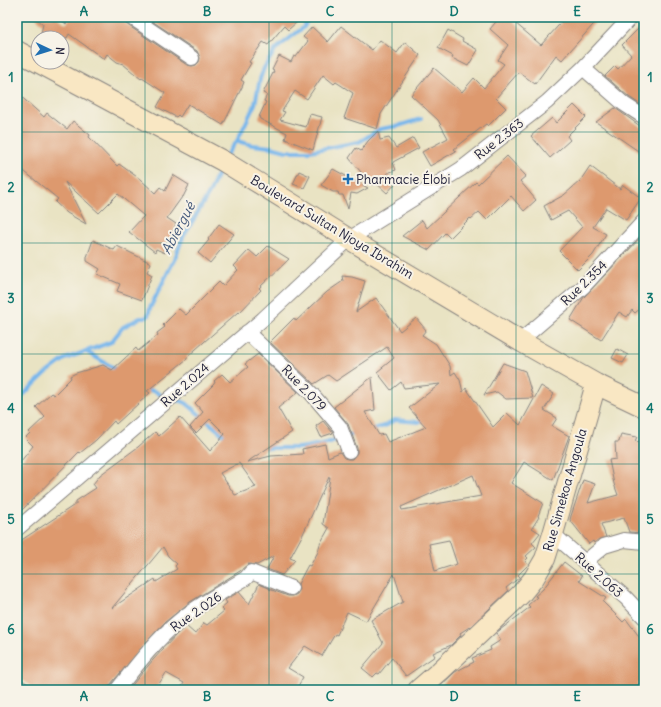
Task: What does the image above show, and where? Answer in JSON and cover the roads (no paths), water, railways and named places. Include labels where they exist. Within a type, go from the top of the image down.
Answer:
[{"type":"street","points":[[131,17],[192,58]]},
{"type":"street","name":"Rue 2.363","points":[[349,239],[461,169],[547,102],[583,68],[631,17]]},
{"type":"street","name":"Boulevard Sultan Njoya Ibrahim","points":[[17,51],[223,161],[349,239],[520,341],[596,384],[644,407]]},
{"type":"street","points":[[583,68],[624,104],[644,117]]},
{"type":"street","name":"Rue 2.354","points":[[520,341],[583,287],[644,221]]},
{"type":"street","name":"Rue 2.024","points":[[17,529],[247,332],[349,239]]},
{"type":"street","name":"Rue 2.079","points":[[247,332],[311,393],[340,427],[349,452]]},
{"type":"street","name":"Rue Simekoa Angoula","points":[[418,690],[440,672],[522,594],[534,578],[545,559],[553,534],[596,384]]},
{"type":"street","name":"Rue 2.063","points":[[553,534],[644,617]]},
{"type":"street","points":[[585,562],[604,546],[624,540],[644,542]]},
{"type":"street","name":"Rue 2.026","points":[[118,690],[144,655],[179,621],[192,611],[246,578],[251,572],[291,588]]},
{"type":"waterway","name":"Abiergué","points":[[226,156],[237,141],[255,104],[260,79],[264,68],[276,49],[304,27],[309,17]]},
{"type":"waterway","points":[[237,141],[286,151],[310,151],[359,142],[380,129],[398,126],[421,119]]},
{"type":"waterway","name":"Abiergué","points":[[17,401],[45,374],[65,359],[111,342],[123,327],[140,318],[145,318],[148,316],[150,308],[175,258],[183,237],[211,190],[221,165]]},
{"type":"waterway","points":[[85,351],[119,371]]},
{"type":"waterway","points":[[145,387],[167,399]]},
{"type":"waterway","points":[[173,400],[186,403],[227,438]]},
{"type":"waterway","points":[[371,430],[387,425],[394,420],[419,422],[425,420]]},
{"type":"waterway","points":[[264,448],[300,448],[326,443],[357,433]]},
{"type":"place","name":"Pharmacie Élobi","points":[[348,179]]}]
